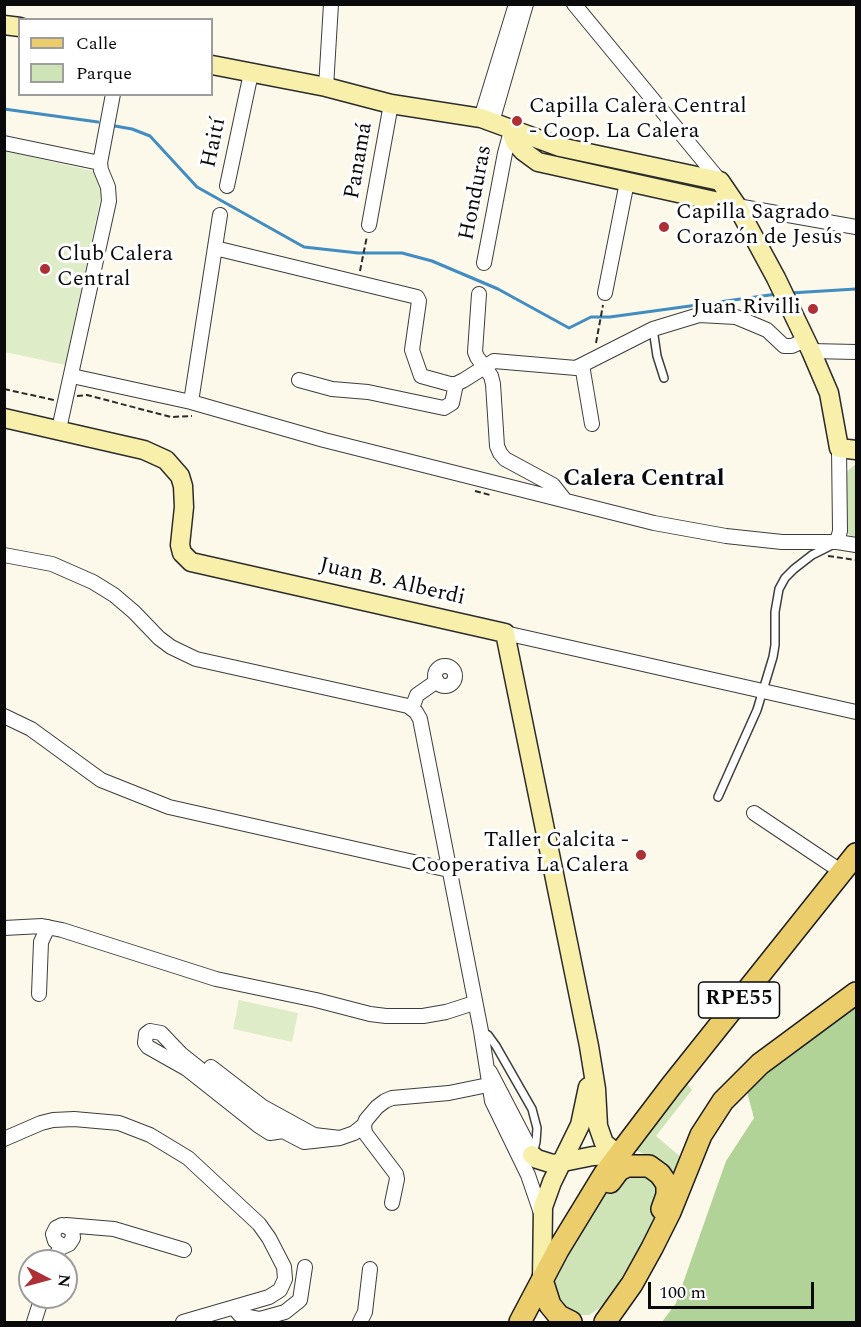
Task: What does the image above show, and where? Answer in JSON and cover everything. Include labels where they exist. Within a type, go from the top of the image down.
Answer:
[{"type":"main road","name":"RPE55","points":[[520,1323],[592,1193],[677,1078],[856,854]]},
{"type":"main road","name":"RPE55","points":[[605,1323],[632,1284],[666,1221],[690,1158],[711,1116],[760,1064],[856,993]]},
{"type":"main road","points":[[622,1152],[649,1166]]},
{"type":"main road","name":"RPE55","points":[[592,1193],[608,1185],[623,1167],[633,1164],[649,1166],[660,1174],[667,1184],[667,1195],[660,1214],[666,1221]]},
{"type":"main road","points":[[542,1280],[550,1305],[559,1316],[571,1323]]},
{"type":"main road","points":[[591,1323],[599,1317],[616,1294],[632,1284]]},
{"type":"street","points":[[326,87],[331,4]]},
{"type":"street","points":[[487,120],[516,4]]},
{"type":"street","points":[[487,120],[526,4]]},
{"type":"street","points":[[574,4],[720,181],[737,206],[776,278],[829,393],[848,449],[837,542]]},
{"type":"street","points":[[213,65],[326,87],[391,104],[487,120],[511,131],[520,132],[560,147],[720,181]]},
{"type":"street","name":"Haití","points":[[227,186],[251,73]]},
{"type":"street","points":[[59,429],[109,201],[108,187],[100,163],[113,96]]},
{"type":"street","name":"Panamá","points":[[369,227],[391,104]]},
{"type":"street","points":[[511,131],[522,151],[538,162],[737,206],[856,227]]},
{"type":"street","name":"Honduras","points":[[484,263],[511,131]]},
{"type":"street","points":[[4,143],[100,163]]},
{"type":"street","points":[[605,293],[627,182]]},
{"type":"street","points":[[191,402],[220,215]]},
{"type":"street","points":[[215,248],[417,297],[419,301],[412,350],[422,376],[456,384],[494,361],[569,369],[582,365],[653,329],[699,315],[736,317],[767,330],[784,346],[808,345],[856,352]]},
{"type":"street","points":[[479,294],[475,352],[491,376],[493,384],[497,446],[505,459],[553,486],[564,499]]},
{"type":"street","points":[[582,365],[592,424]]},
{"type":"street","points":[[72,376],[191,402],[324,440],[654,523],[726,536],[782,542],[837,542],[856,545]]},
{"type":"street","points":[[299,380],[332,389],[368,392],[444,408],[452,404],[456,384]]},
{"type":"street","name":"Juan B. Alberdi","points":[[4,418],[144,450],[166,460],[180,476],[185,496],[180,545],[182,553],[191,562],[856,712]]},
{"type":"street","points":[[4,555],[52,564],[93,582],[128,606],[171,647],[196,659],[412,708],[420,719],[481,1031],[492,1101],[528,1160],[548,1164],[622,1152]]},
{"type":"street","points":[[505,633],[591,1062],[600,1133],[610,1149],[622,1152]]},
{"type":"street","points":[[412,708],[417,695],[437,681]]},
{"type":"street","points":[[4,716],[32,729],[102,780],[117,788],[169,807],[449,870]]},
{"type":"street","points":[[754,813],[842,872]]},
{"type":"street","points":[[4,928],[48,927],[216,979],[370,1014],[395,1017],[423,1016],[474,1003]]},
{"type":"street","points":[[39,994],[41,942],[48,927]]},
{"type":"street","points":[[283,1131],[270,1133],[259,1126],[187,1069],[148,1047],[146,1034],[150,1031],[161,1033],[181,1054],[260,1118],[304,1142],[340,1138],[354,1133],[385,1101],[449,1094],[488,1085]]},
{"type":"street","points":[[542,1280],[545,1198],[575,1137],[583,1115],[591,1062]]},
{"type":"street","points":[[486,1065],[528,1160],[543,1218]]},
{"type":"street","points":[[211,1067],[277,1116],[314,1135],[340,1138]]},
{"type":"street","points":[[4,1139],[53,1120],[111,1122],[150,1135],[188,1158],[259,1224],[284,1267],[286,1273],[284,1285],[275,1295],[183,1323]]},
{"type":"street","points":[[364,1125],[365,1133],[396,1174],[392,1203]]},
{"type":"street","points":[[60,1249],[72,1241],[70,1230],[90,1227],[114,1229],[184,1251]]},
{"type":"street","points":[[234,1308],[240,1315],[262,1321],[285,1312],[300,1300],[305,1267]]},
{"type":"street","points":[[360,1323],[365,1312],[370,1269]]},
{"type":"lane","points":[[653,329],[657,356],[664,378]]},
{"type":"lane","points":[[718,797],[757,710],[763,690],[776,645],[775,612],[779,589],[794,569],[812,555],[837,542]]},
{"type":"lane","points":[[481,1031],[488,1035],[496,1046],[532,1108],[537,1128],[536,1142],[528,1160]]},
{"type":"path","points":[[359,277],[369,227]]},
{"type":"path","points":[[596,341],[605,293]]},
{"type":"green space","name":"Club Calera Central","points":[[5,151],[93,171],[103,187],[65,365],[5,352]]},
{"type":"green space","points":[[856,464],[856,537],[850,536],[846,529],[845,473]]},
{"type":"green space","points":[[239,1000],[298,1013],[292,1042],[233,1029]]},
{"type":"green space","points":[[856,1003],[856,1322],[662,1322],[676,1303],[726,1161],[754,1118],[748,1096],[748,1086]]},
{"type":"green space","points":[[684,1080],[692,1090],[656,1136],[682,1158],[676,1173],[661,1162],[633,1149]]},
{"type":"green space","points":[[628,1170],[658,1181],[661,1203],[643,1242],[608,1300],[589,1315],[574,1315],[559,1305],[553,1284],[604,1196],[615,1180]]},
{"type":"waterway","points":[[4,109],[98,122]]},
{"type":"waterway","points":[[115,126],[150,136],[197,187],[304,247],[358,253],[402,253],[432,261],[498,289],[569,328],[591,317],[610,317],[777,294]]},
{"type":"waterway","points":[[790,293],[856,289]]},
{"type":"place","name":"Capilla Calera Central - Coop. La Calera","points":[[517,121]]},
{"type":"place","name":"Capilla Sagrado Corazón de Jesús","points":[[664,227]]},
{"type":"place","name":"Club Calera Central","points":[[45,269]]},
{"type":"place","name":"Juan Rivilli","points":[[813,309]]},
{"type":"place","name":"Taller Calcita - Cooperativa La Calera","points":[[641,855]]},
{"type":"district","name":"Calera Central","points":[[644,480]]}]
